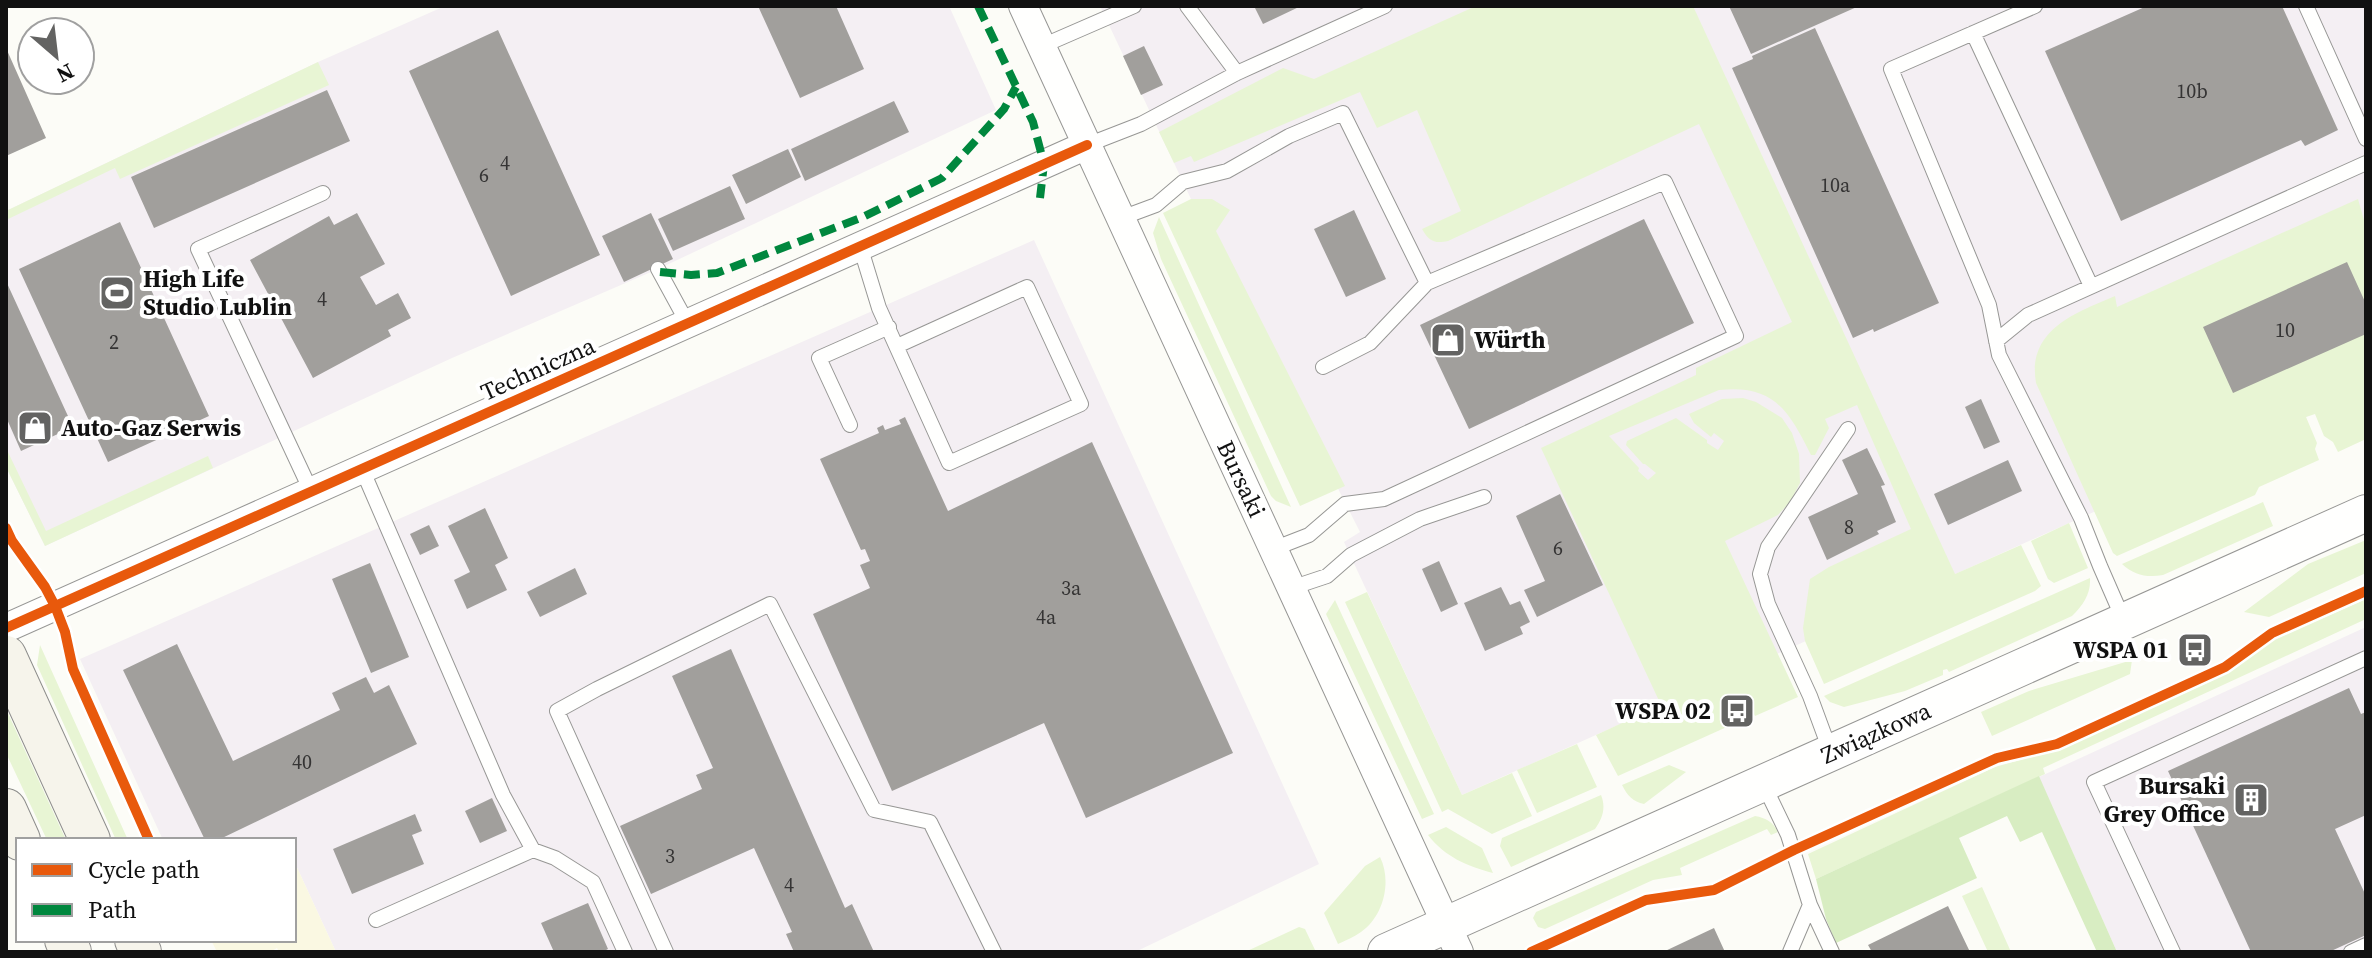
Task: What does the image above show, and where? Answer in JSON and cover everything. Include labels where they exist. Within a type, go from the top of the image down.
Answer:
[{"type":"main road","points":[[6,656],[89,838]]},
{"type":"main road","points":[[6,809],[19,838]]},
{"type":"street","name":"Bursaki","points":[[1023,6],[1453,938]]},
{"type":"street","name":"Techniczna","points":[[6,628],[1087,145]]},
{"type":"street","name":"Związkowa","points":[[1386,952],[1453,938],[1764,784],[2366,513]]},
{"type":"lane","points":[[1042,46],[1134,6]]},
{"type":"lane","points":[[1187,6],[1237,73]]},
{"type":"lane","points":[[1087,145],[1141,124],[1237,73],[1385,6]]},
{"type":"lane","points":[[2035,6],[1891,69],[1989,305],[1999,355],[2081,518],[2124,621]]},
{"type":"lane","points":[[2306,6],[2366,139]]},
{"type":"lane","points":[[1973,33],[2091,286]]},
{"type":"lane","points":[[1121,218],[1156,205],[1183,182],[1227,171],[1289,136],[1343,113],[1427,283]]},
{"type":"lane","points":[[1996,341],[2028,315],[2366,163]]},
{"type":"lane","points":[[1273,549],[1309,535],[1345,504],[1384,499],[1736,336],[1665,182],[1427,283],[1370,343],[1323,367]]},
{"type":"lane","points":[[311,491],[198,249],[323,193]]},
{"type":"lane","points":[[860,246],[879,308],[949,463],[1081,404],[1027,287],[897,346]]},
{"type":"lane","points":[[658,269],[688,324]]},
{"type":"lane","points":[[850,425],[819,358],[889,327]]},
{"type":"lane","points":[[1832,753],[1768,604],[1760,574],[1768,547],[1848,429]]},
{"type":"lane","points":[[362,469],[503,795],[533,850],[555,858],[593,882],[625,952]]},
{"type":"lane","points":[[1291,588],[1327,576],[1351,555],[1420,519],[1484,497]]},
{"type":"lane","points":[[666,952],[557,711],[770,604],[874,810],[930,822],[994,952]]},
{"type":"lane","points":[[2173,952],[2094,782],[2366,658]]},
{"type":"lane","points":[[1764,784],[1788,835],[1810,905],[1832,952]]},
{"type":"lane","points":[[376,920],[533,850]]},
{"type":"lane","points":[[1790,952],[1810,905]]},
{"type":"lane","points":[[2351,952],[2366,945]]},
{"type":"shaded area","points":[[445,6],[949,6],[996,110],[658,269],[452,358],[45,546],[6,467],[6,211],[318,62]]},
{"type":"shaded area","points":[[1100,6],[2366,6],[2366,390],[1462,795],[1344,542],[1360,532],[1191,199]]},
{"type":"shaded area","points":[[1034,240],[1319,864],[1135,952],[336,952],[296,865],[296,838],[162,838],[80,659]]},
{"type":"shaded area","points":[[2366,627],[2366,952],[2117,952],[2039,777]]},
{"type":"shaded area","points":[[296,865],[336,952],[279,952],[277,948],[270,952],[217,952],[212,942],[296,942]]},
{"type":"green space","points":[[1476,6],[1693,6],[1955,574],[2021,545],[2041,586],[1824,684],[1805,641],[1803,628],[1810,579],[1911,529],[1857,405],[1825,419],[1829,428],[1815,455],[1811,455],[1795,425],[1777,404],[1753,391],[1738,389],[1719,390],[1609,436],[1648,480],[1656,473],[1643,464],[1626,445],[1627,441],[1676,418],[1718,450],[1724,441],[1714,433],[1711,437],[1694,423],[1689,414],[1722,399],[1743,398],[1782,418],[1792,433],[1799,454],[1800,483],[1790,502],[1778,515],[1725,541],[1798,697],[1755,716],[1745,699],[1722,709],[1729,726],[1618,776],[1596,735],[1661,705],[1541,448],[1696,375],[1696,368],[1792,322],[1699,124],[1448,241],[1439,242],[1430,239],[1422,229],[1461,211],[1417,110],[1377,128],[1360,92],[1194,162],[1191,156],[1174,163],[1159,132],[1283,68],[1314,79]]},
{"type":"green space","points":[[318,62],[329,85],[120,179],[115,168],[6,220],[6,211]]},
{"type":"green space","points":[[1191,199],[1212,199],[1230,210],[1216,231],[1345,486],[1300,506],[1163,213]]},
{"type":"green space","points":[[2358,199],[2366,227],[2366,439],[2338,452],[2333,442],[2324,436],[2315,414],[2306,417],[2317,443],[2315,449],[2319,460],[2259,487],[2255,495],[2117,556],[2036,383],[2035,365],[2046,337],[2070,317],[2100,302],[2115,296],[2117,307]]},
{"type":"green space","points":[[1159,217],[1291,507],[1271,496],[1161,259],[1153,233]]},
{"type":"green space","points":[[6,448],[46,531],[208,456],[213,468],[45,546],[6,467]]},
{"type":"green space","points":[[2263,502],[2273,526],[2163,575],[2141,575],[2122,564]]},
{"type":"green space","points":[[2069,523],[2088,568],[2054,583],[2048,579],[2031,541]]},
{"type":"green space","points":[[2366,540],[2366,573],[2269,617],[2244,612],[2308,564]]},
{"type":"green space","points":[[2090,578],[2086,599],[2072,616],[1949,672],[1943,670],[1943,675],[1905,691],[1844,707],[1824,696]]},
{"type":"green space","points":[[1367,592],[1462,795],[1512,773],[1532,816],[1492,834],[1448,809],[1442,812],[1345,602]]},
{"type":"green space","points":[[2366,599],[2366,619],[2043,768],[2045,774],[1816,879],[1808,854],[1995,767],[2062,748],[2224,674],[2273,640]]},
{"type":"green space","points":[[1335,600],[1434,814],[1422,819],[1326,614]]},
{"type":"green space","points":[[40,645],[127,838],[115,838],[37,665]]},
{"type":"green space","points":[[2132,660],[2130,674],[1992,736],[1981,712],[2029,691]]},
{"type":"green space","points":[[6,709],[65,838],[46,838],[6,753]]},
{"type":"green space","points":[[1577,744],[1597,787],[1537,813],[1517,770]]},
{"type":"green space","points":[[1669,765],[1686,772],[1644,804],[1631,798],[1622,785]]},
{"type":"green space","points":[[2039,776],[2117,952],[2097,952],[2042,832],[2020,842],[2007,816],[1959,838],[1977,878],[1836,943],[1816,879]]},
{"type":"green space","points":[[1601,795],[1603,812],[1595,829],[1511,867],[1500,846],[1502,838]]},
{"type":"green space","points":[[1755,816],[1769,821],[1778,832],[1771,835],[1767,829],[1680,868],[1682,875],[1653,880],[1545,929],[1538,927],[1533,918],[1536,912]]},
{"type":"green space","points":[[1446,827],[1482,848],[1493,873],[1457,860],[1428,835]]},
{"type":"green space","points":[[1380,857],[1384,866],[1385,887],[1380,908],[1361,932],[1338,944],[1324,913],[1365,866]]},
{"type":"green space","points":[[1982,887],[2011,952],[1988,952],[1962,896]]},
{"type":"green space","points":[[1299,927],[1305,929],[1316,952],[1245,952]]},
{"type":"building","points":[[758,6],[836,6],[864,69],[800,98]]},
{"type":"building","points":[[1254,6],[1301,6],[1263,24]]},
{"type":"building","points":[[1729,6],[1859,6],[1751,54]]},
{"type":"building","points":[[2147,6],[2282,6],[2338,130],[2305,146],[2301,140],[2121,221],[2045,51]]},
{"type":"building","points":[[1815,28],[1939,303],[1853,338],[1732,68]]},
{"type":"building","points":[[498,30],[600,255],[511,296],[409,71]]},
{"type":"building","points":[[1144,46],[1163,85],[1141,95],[1123,56]]},
{"type":"building","points":[[6,48],[16,70],[16,96],[27,96],[46,138],[6,156]]},
{"type":"building","points":[[327,90],[350,141],[154,228],[131,177]]},
{"type":"building","points":[[894,101],[909,132],[805,181],[791,149]]},
{"type":"building","points":[[788,149],[801,177],[746,204],[732,175]]},
{"type":"building","points":[[730,186],[745,219],[673,251],[658,219]]},
{"type":"building","points":[[1354,210],[1386,279],[1346,297],[1314,229]]},
{"type":"building","points":[[357,213],[385,264],[360,277],[376,305],[398,293],[411,318],[388,330],[391,336],[313,378],[250,260],[329,216],[334,225]]},
{"type":"building","points":[[651,213],[673,259],[624,282],[602,236]]},
{"type":"building","points":[[1644,219],[1694,323],[1469,429],[1420,325]]},
{"type":"building","points":[[120,222],[209,416],[108,462],[19,269]]},
{"type":"building","points":[[2347,262],[2366,304],[2366,334],[2233,393],[2203,327]]},
{"type":"building","points":[[6,281],[73,427],[21,451],[6,417]]},
{"type":"building","points":[[1981,399],[2000,442],[1984,449],[1965,407]]},
{"type":"building","points":[[905,417],[948,511],[1092,442],[1233,753],[1086,818],[1044,723],[892,791],[813,614],[870,588],[860,565],[870,561],[865,549],[861,550],[820,459],[879,433],[877,428],[883,425],[885,430],[901,424],[899,420]]},
{"type":"building","points":[[1867,448],[1885,485],[1881,486],[1896,522],[1827,560],[1808,517],[1858,494],[1842,460]]},
{"type":"building","points":[[2008,460],[2022,491],[1948,525],[1934,494]]},
{"type":"building","points":[[1560,494],[1603,585],[1537,617],[1524,590],[1545,581],[1516,516]]},
{"type":"building","points":[[485,508],[508,558],[495,565],[507,590],[467,609],[454,580],[470,572],[448,526]]},
{"type":"building","points":[[429,525],[439,546],[420,555],[410,534]]},
{"type":"building","points":[[1439,561],[1458,604],[1441,612],[1422,569]]},
{"type":"building","points":[[370,563],[409,657],[371,673],[332,579]]},
{"type":"building","points":[[575,568],[587,594],[540,617],[527,592]]},
{"type":"building","points":[[1501,587],[1510,605],[1520,601],[1530,622],[1520,627],[1523,634],[1485,651],[1464,603]]},
{"type":"building","points":[[177,644],[233,761],[340,710],[332,693],[366,677],[374,693],[389,685],[417,744],[222,838],[204,838],[123,670]]},
{"type":"building","points":[[731,649],[845,908],[852,904],[874,952],[794,952],[786,934],[792,932],[754,848],[651,894],[620,826],[702,789],[696,775],[713,768],[672,676]]},
{"type":"building","name":"Bursaki Grey Office","points":[[2349,688],[2361,714],[2366,712],[2366,815],[2335,829],[2366,896],[2366,935],[2329,952],[2251,952],[2168,771]]},
{"type":"building","points":[[492,798],[507,831],[480,843],[465,811]]},
{"type":"building","points":[[415,814],[422,831],[412,835],[424,864],[352,894],[333,849]]},
{"type":"building","points":[[588,903],[608,949],[602,952],[554,952],[541,923]]},
{"type":"building","points":[[1948,906],[1970,952],[1872,952],[1868,945]]},
{"type":"building","points":[[1714,928],[1725,952],[1663,952]]},
{"type":"marked path","points":[[978,6],[1033,122],[1044,164],[1040,198]]},
{"type":"marked path","points":[[660,272],[691,275],[717,273],[863,217],[942,178],[1004,109],[1016,87]]},
{"type":"cycle path","points":[[6,628],[1087,145]]},
{"type":"cycle path","points":[[6,528],[55,606],[65,632],[73,669],[148,838]]},
{"type":"cycle path","points":[[1531,952],[1646,900],[1714,890],[1794,850],[1997,758],[2057,744],[2225,667],[2272,633],[2366,591]]},
{"type":"place","name":"High Life Studio Lublin","points":[[117,293]]},
{"type":"place","name":"Würth","points":[[1448,340]]},
{"type":"place","name":"Auto-Gaz Serwis","points":[[35,428]]},
{"type":"place","name":"WSPA 01","points":[[2195,650]]},
{"type":"place","name":"WSPA 02","points":[[1737,711]]},
{"type":"place","name":"Bursaki Grey Office","points":[[2251,800]]}]
